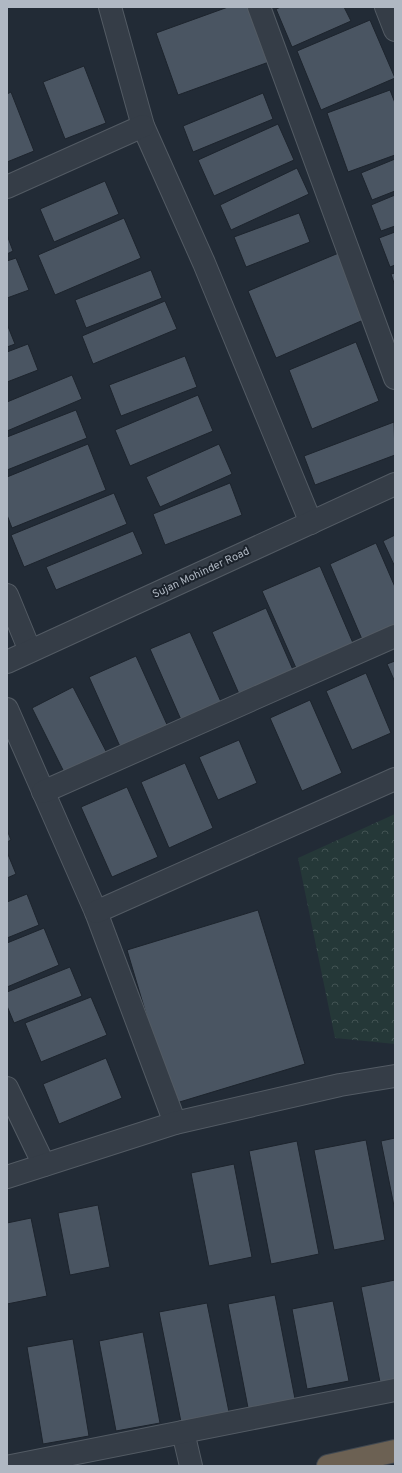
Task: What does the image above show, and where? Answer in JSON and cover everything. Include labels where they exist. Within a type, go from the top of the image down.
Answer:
[{"type":"highway","points":[[328,1466],[395,1451]]},
{"type":"street","points":[[110,7],[144,126],[204,263],[311,523]]},
{"type":"street","points":[[259,7],[395,378]]},
{"type":"street","points":[[386,7],[395,30]]},
{"type":"street","points":[[7,187],[144,126]]},
{"type":"street","name":"Sujan Mohinder Road","points":[[7,662],[395,484]]},
{"type":"street","points":[[7,595],[30,651]]},
{"type":"street","points":[[43,792],[395,636]]},
{"type":"street","points":[[7,709],[96,912],[175,1123]]},
{"type":"street","points":[[96,912],[395,779]]},
{"type":"street","points":[[7,1176],[175,1123],[340,1085],[395,1076]]},
{"type":"street","points":[[7,1088],[44,1165]]},
{"type":"street","points":[[11,1466],[395,1390]]},
{"type":"street","points":[[183,1432],[191,1466]]},
{"type":"green space","points":[[395,814],[395,1044],[335,1038],[298,858]]},
{"type":"building","points":[[228,7],[249,7],[269,62],[178,95],[156,33]]},
{"type":"building","points":[[281,7],[344,7],[351,21],[292,47],[276,9]]},
{"type":"building","points":[[370,20],[395,78],[321,110],[297,51]]},
{"type":"building","points":[[84,66],[106,123],[65,139],[43,82]]},
{"type":"building","points":[[390,90],[395,103],[395,155],[348,172],[327,113]]},
{"type":"building","points":[[11,92],[34,151],[7,162],[7,94]]},
{"type":"building","points":[[263,93],[273,119],[193,152],[183,126]]},
{"type":"building","points":[[278,124],[294,160],[214,196],[198,160]]},
{"type":"building","points":[[395,159],[395,191],[372,200],[361,173]]},
{"type":"building","points":[[297,168],[309,194],[231,230],[220,205]]},
{"type":"building","points":[[105,181],[119,214],[54,242],[40,209]]},
{"type":"building","points":[[395,195],[395,226],[381,231],[371,205]]},
{"type":"building","points":[[299,213],[310,242],[246,267],[234,237]]},
{"type":"building","points":[[124,218],[141,258],[55,295],[38,255]]},
{"type":"building","points":[[395,232],[395,265],[390,267],[379,238]]},
{"type":"building","points":[[7,235],[13,251],[7,254]]},
{"type":"building","points":[[341,252],[368,318],[276,358],[248,291]]},
{"type":"building","points":[[16,258],[29,290],[7,298],[7,261]]},
{"type":"building","points":[[151,270],[162,298],[86,328],[75,300]]},
{"type":"building","points":[[395,273],[395,286],[391,274]]},
{"type":"building","points":[[165,301],[177,329],[93,364],[82,336]]},
{"type":"building","points":[[7,324],[15,344],[7,347]]},
{"type":"building","points":[[356,342],[379,401],[312,429],[289,370]]},
{"type":"building","points":[[28,344],[38,370],[7,382],[7,352]]},
{"type":"building","points":[[185,356],[197,387],[121,416],[109,385]]},
{"type":"building","points":[[72,375],[82,399],[7,431],[7,402]]},
{"type":"building","points":[[198,395],[213,431],[130,466],[115,430]]},
{"type":"building","points":[[76,410],[87,438],[7,470],[7,437]]},
{"type":"building","points":[[394,422],[395,455],[315,485],[304,456]]},
{"type":"building","points":[[88,444],[106,490],[12,528],[7,515],[7,477]]},
{"type":"building","points":[[219,444],[232,474],[160,507],[146,477]]},
{"type":"building","points":[[230,483],[242,515],[165,545],[153,514]]},
{"type":"building","points":[[114,493],[127,524],[24,567],[11,535]]},
{"type":"building","points":[[133,531],[143,554],[56,590],[46,567]]},
{"type":"building","points":[[395,535],[395,567],[383,541]]},
{"type":"building","points":[[376,543],[395,587],[395,630],[364,644],[330,564]]},
{"type":"building","points":[[320,566],[353,643],[296,668],[262,591]]},
{"type":"building","points":[[266,608],[297,679],[243,703],[212,632]]},
{"type":"building","points":[[190,632],[222,704],[182,722],[150,649]]},
{"type":"building","points":[[136,656],[169,729],[122,751],[89,677]]},
{"type":"building","points":[[395,661],[395,682],[387,664]]},
{"type":"building","points":[[366,673],[391,733],[352,750],[326,691]]},
{"type":"building","points":[[73,687],[109,757],[67,778],[32,708]]},
{"type":"building","points":[[310,700],[342,773],[302,791],[270,718]]},
{"type":"building","points":[[239,740],[257,783],[218,800],[199,757]]},
{"type":"building","points":[[185,763],[213,828],[169,848],[141,782]]},
{"type":"building","points":[[127,787],[158,857],[112,877],[81,807]]},
{"type":"building","points":[[7,830],[11,840],[7,842]]},
{"type":"building","points":[[7,852],[16,874],[7,878]]},
{"type":"building","points":[[27,894],[39,925],[7,938],[7,902]]},
{"type":"building","points":[[258,910],[305,1064],[173,1104],[127,950]]},
{"type":"building","points":[[44,928],[59,965],[7,987],[7,943]]},
{"type":"building","points":[[70,967],[82,996],[14,1023],[7,1006],[7,992]]},
{"type":"building","points":[[91,997],[107,1035],[41,1062],[25,1023]]},
{"type":"building","points":[[106,1058],[122,1098],[59,1124],[43,1084]]},
{"type":"building","points":[[395,1138],[395,1211],[381,1141]]},
{"type":"building","points":[[366,1140],[385,1240],[334,1250],[314,1150]]},
{"type":"building","points":[[297,1141],[319,1254],[271,1264],[249,1151]]},
{"type":"building","points":[[234,1164],[252,1257],[209,1266],[191,1173]]},
{"type":"building","points":[[98,1205],[110,1267],[70,1275],[58,1213]]},
{"type":"building","points":[[31,1218],[47,1296],[7,1304],[7,1223]]},
{"type":"building","points":[[395,1280],[395,1379],[380,1382],[361,1287]]},
{"type":"building","points":[[275,1295],[296,1404],[249,1413],[228,1304]]},
{"type":"building","points":[[333,1301],[349,1381],[307,1389],[292,1309]]},
{"type":"building","points":[[207,1303],[229,1412],[181,1422],[159,1312]]},
{"type":"building","points":[[143,1332],[160,1423],[116,1431],[99,1341]]},
{"type":"building","points":[[73,1339],[89,1436],[43,1444],[27,1347]]}]
